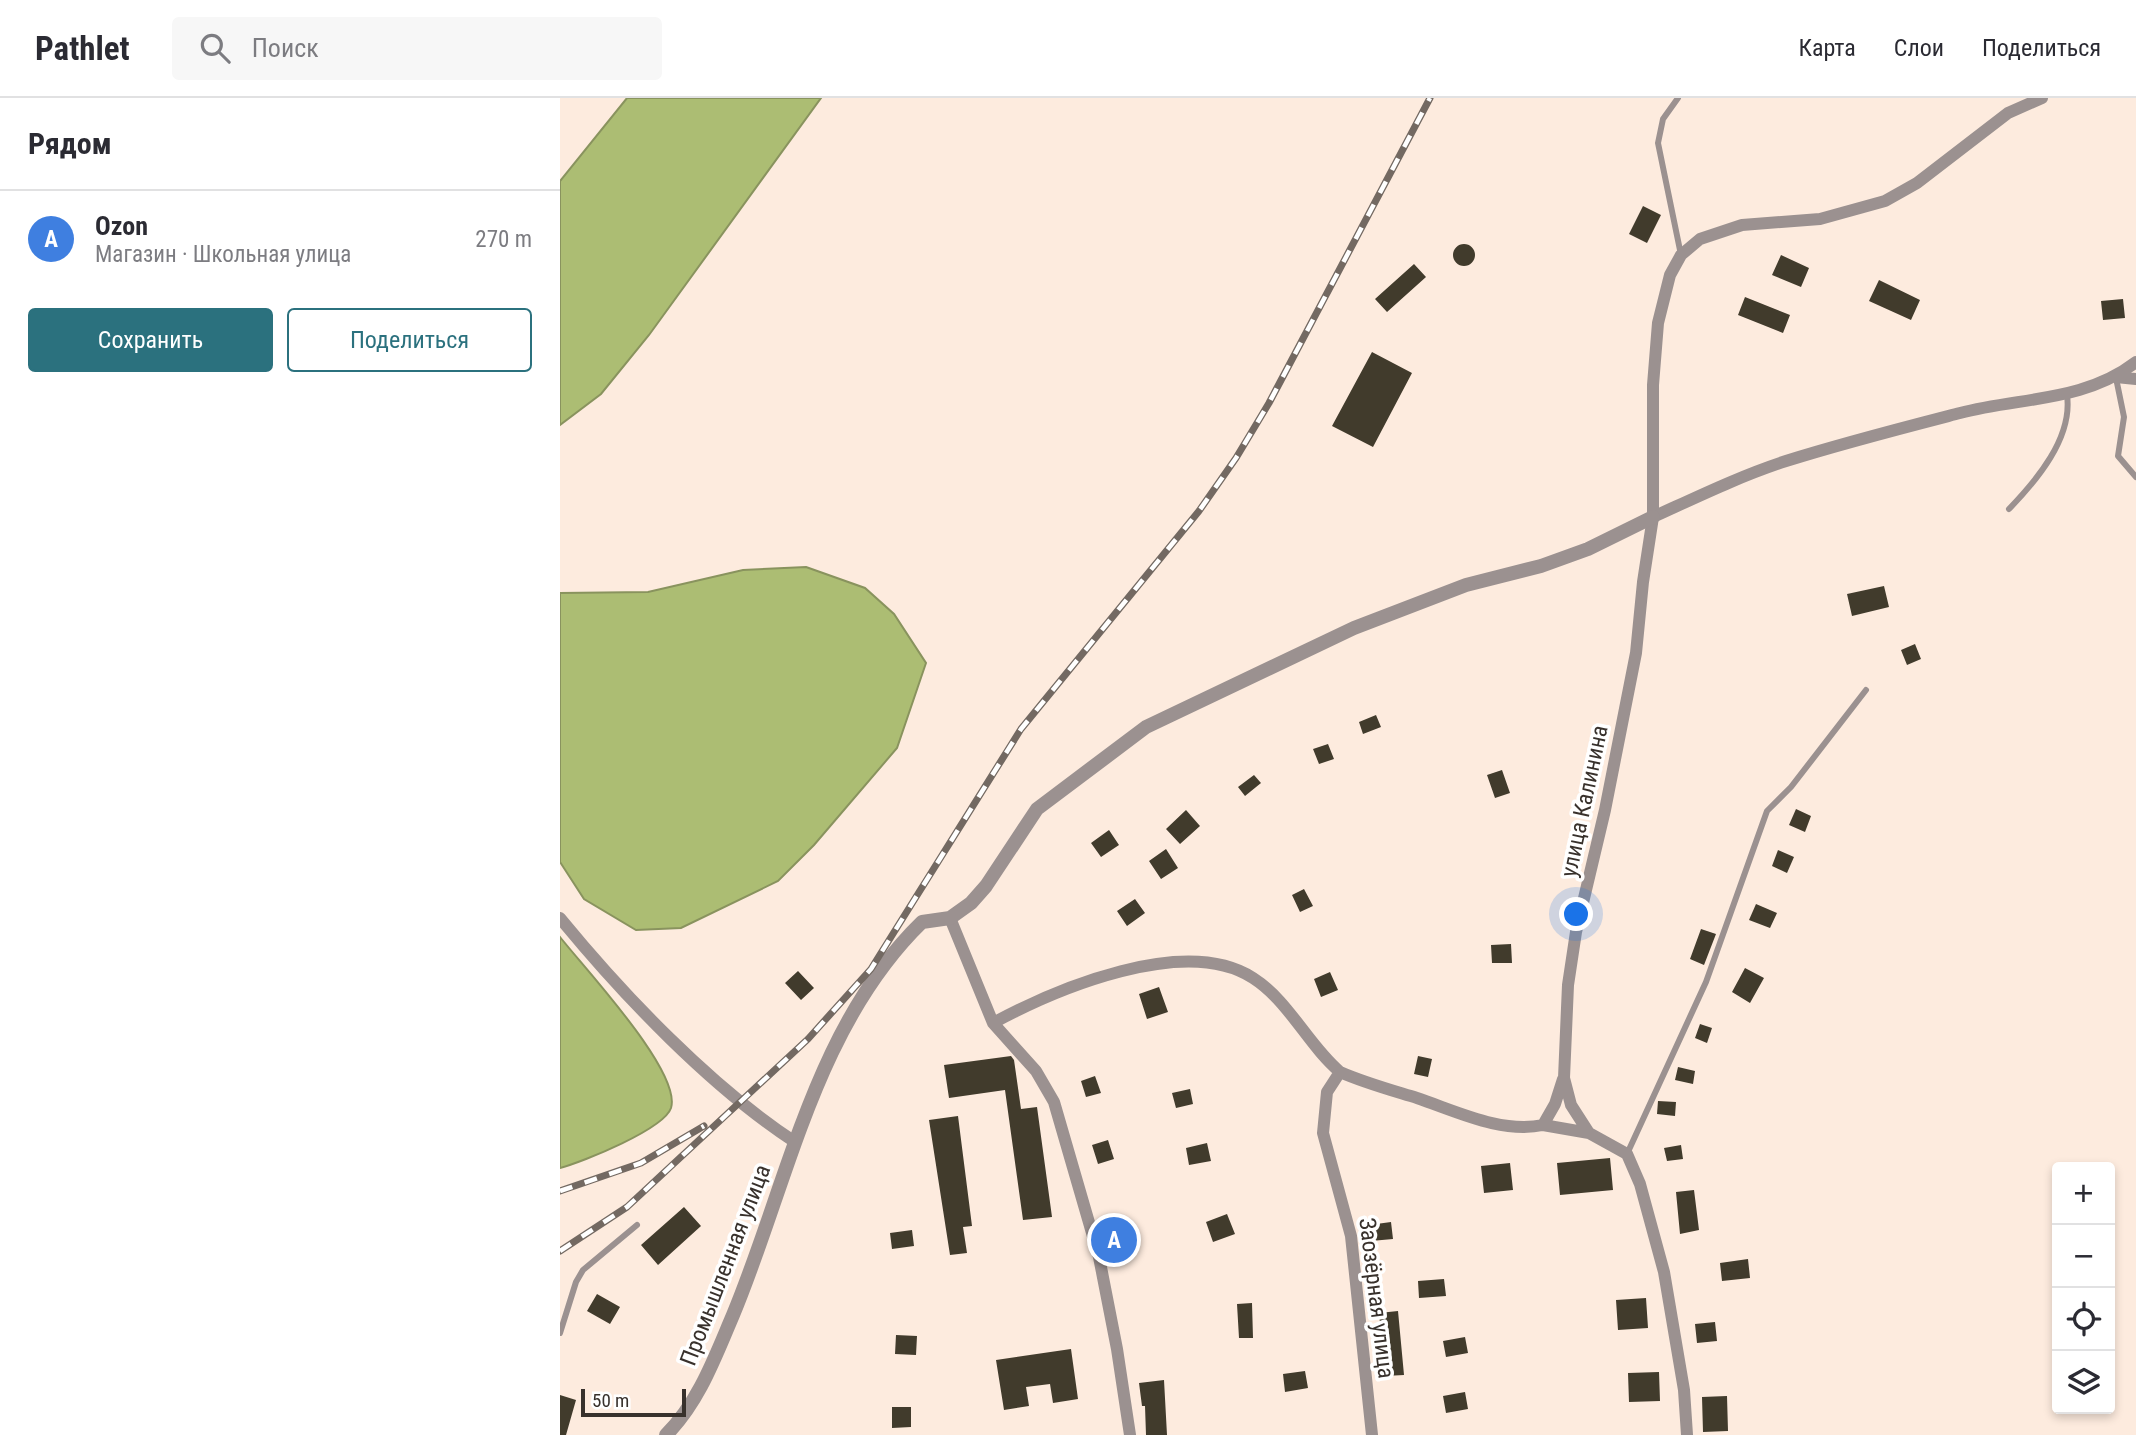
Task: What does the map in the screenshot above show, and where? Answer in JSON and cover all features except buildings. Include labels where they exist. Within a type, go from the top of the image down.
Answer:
[{"type":"street","points":[[1681,255],[1700,239],[1742,225],[1820,219],[1885,201],[1917,183],[2008,113],[2042,98]]},
{"type":"street","name":"улица Калинина","points":[[1628,1154],[1589,1133],[1571,1105],[1564,1078],[1568,985],[1576,932],[1632,680],[1653,517],[1653,385],[1658,323],[1670,275],[1681,255]]},
{"type":"street","points":[[1130,1435],[1118,1349],[1099,1257],[1054,1101],[1037,1071],[993,1023],[950,918],[971,903],[986,886],[1037,809],[1146,727],[1354,628],[1402,613],[1466,585],[1541,566],[1588,549],[1724,484],[1786,461],[1964,412],[2067,396],[2116,377],[2136,362]]},
{"type":"street","points":[[2116,377],[2136,379]]},
{"type":"street","points":[[560,918],[677,1043],[765,1122],[795,1142]]},
{"type":"street","name":"Промышленная улица","points":[[666,1435],[677,1424],[706,1376],[758,1256],[795,1142],[822,1074],[858,1005],[917,928],[934,919],[950,918]]},
{"type":"street","points":[[993,1023],[1037,999],[1120,970],[1185,963],[1216,965],[1237,970],[1268,991],[1324,1058],[1340,1072],[1457,1113],[1512,1127],[1543,1125],[1589,1133]]},
{"type":"street","name":"Заозёрная улица","points":[[1340,1072],[1327,1092],[1323,1133],[1352,1236],[1372,1435]]},
{"type":"street","points":[[1543,1125],[1555,1104],[1564,1078]]},
{"type":"street","points":[[1628,1154],[1640,1184],[1664,1272],[1684,1390],[1687,1435]]},
{"type":"lane","points":[[1675,99],[1663,119],[1658,143],[1681,255]]},
{"type":"lane","points":[[2116,377],[2124,417],[2118,456],[2136,477]]},
{"type":"lane","points":[[2009,509],[2029,488],[2059,441],[2069,410],[2067,396]]},
{"type":"lane","points":[[1628,1154],[1706,982],[1767,811],[1791,787],[1866,690]]},
{"type":"lane","points":[[560,1333],[576,1282],[583,1270],[637,1225]]},
{"type":"shaded area","points":[[627,98],[821,98],[649,335],[601,394],[560,425],[560,181]]},
{"type":"shaded area","points":[[806,567],[865,588],[894,614],[926,663],[897,748],[814,845],[778,881],[681,928],[636,930],[584,899],[560,862],[560,593],[648,592],[743,570]]},
{"type":"shaded area","points":[[560,937],[647,1047],[662,1071],[670,1092],[671,1108],[665,1116],[639,1135],[560,1168]]},
{"type":"railway","points":[[560,1251],[627,1207],[808,1039],[871,969],[1021,729],[1199,511],[1236,458],[1269,403],[1430,98]]},
{"type":"railway","points":[[560,1191],[641,1163],[704,1126]]},
{"type":"place","name":"Ozon","points":[[1114,1240]]}]
